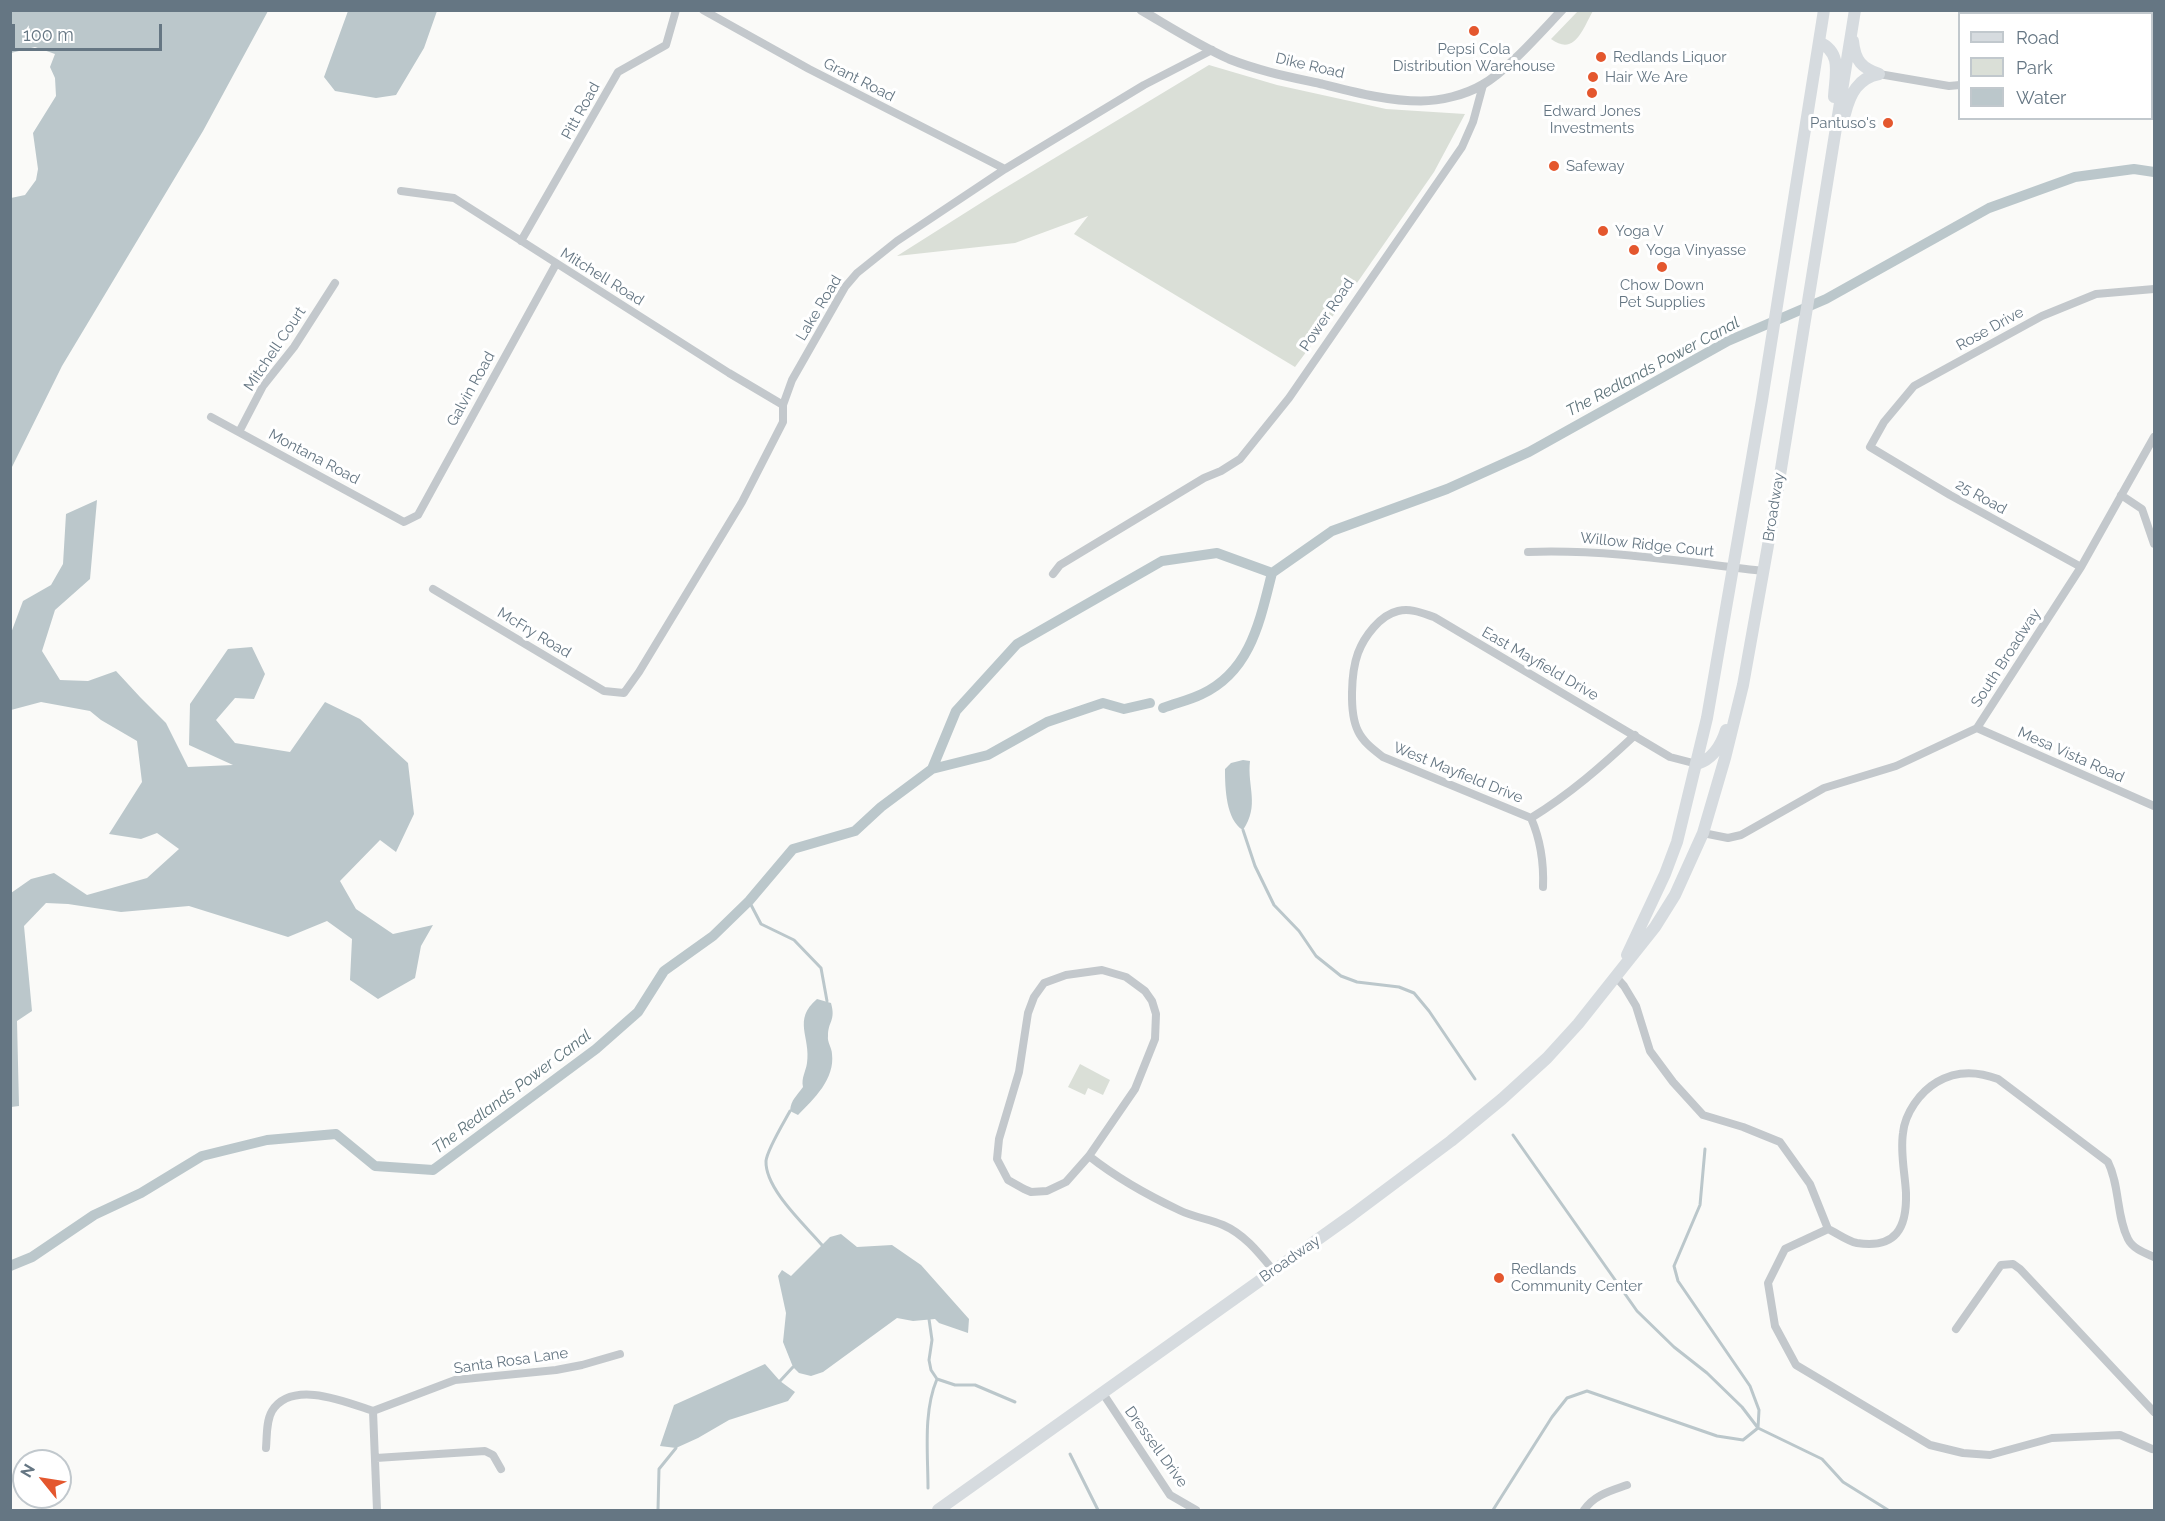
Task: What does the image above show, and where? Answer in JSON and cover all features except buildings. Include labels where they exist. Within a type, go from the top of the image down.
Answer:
[{"type":"main road","name":"Broadway","points":[[1616,977],[1665,874],[1677,842],[1707,718],[1824,10]]},
{"type":"main road","name":"Broadway","points":[[938,1510],[1406,1175],[1502,1100],[1554,1051],[1616,977],[1660,919],[1675,895],[1703,833],[1725,758],[1746,669],[1855,10]]},
{"type":"main road","points":[[1855,10],[1854,54],[1863,67],[1879,74]]},
{"type":"main road","points":[[1819,42],[1831,49],[1836,60],[1827,176]]},
{"type":"main road","points":[[1827,176],[1852,93],[1866,78],[1879,74]]},
{"type":"main road","points":[[1697,764],[1712,756],[1723,740],[1746,669]]},
{"type":"street","name":"Pitt Road","points":[[521,241],[618,72],[666,45],[675,10]]},
{"type":"street","name":"Grant Road","points":[[703,10],[819,74],[1005,169]]},
{"type":"street","name":"Dike Road","points":[[1141,10],[1212,50],[1248,66],[1352,91],[1405,100],[1437,100],[1465,93],[1483,85]]},
{"type":"street","points":[[1483,85],[1517,56],[1562,10]]},
{"type":"street","name":"Lake Road","points":[[624,693],[742,502],[783,422],[783,405],[792,380],[845,287],[857,273],[897,241],[1005,169],[1144,85],[1212,50]]},
{"type":"street","points":[[1879,74],[1949,86],[1958,85]]},
{"type":"street","name":"Power Road","points":[[1053,574],[1060,565],[1204,478],[1240,459],[1292,394],[1462,147],[1473,122],[1483,85]]},
{"type":"street","name":"Mitchell Road","points":[[400,190],[454,198],[783,405]]},
{"type":"street","name":"Galvin Road","points":[[404,522],[418,515],[556,264]]},
{"type":"street","name":"Mitchell Court","points":[[239,432],[263,386],[294,347],[335,283]]},
{"type":"street","name":"Rose Drive","points":[[1870,447],[1884,422],[1914,386],[2042,316],[2096,294],[2154,289]]},
{"type":"street","name":"Montana Road","points":[[212,417],[404,522]]},
{"type":"street","name":"South Broadway","points":[[1703,833],[1728,838],[1741,835],[1824,788],[1896,766],[1977,728],[2081,567],[2154,437]]},
{"type":"street","name":"25 Road","points":[[1870,447],[1950,495],[2081,567]]},
{"type":"street","points":[[2121,495],[2142,509],[2154,544]]},
{"type":"street","name":"Willow Ridge Court","points":[[1528,552],[1578,552],[1654,558],[1764,571]]},
{"type":"street","name":"McFry Road","points":[[432,589],[604,690],[624,693]]},
{"type":"street","name":"East Mayfield Drive","points":[[1371,631],[1383,618],[1398,611],[1416,610],[1434,617],[1670,757],[1697,764]]},
{"type":"street","name":"West Mayfield Drive","points":[[1371,631],[1358,653],[1353,688],[1353,717],[1358,732],[1368,746],[1383,757],[1531,818],[1559,801],[1594,773],[1635,735]]},
{"type":"street","name":"Mesa Vista Road","points":[[1977,728],[2154,806]]},
{"type":"street","points":[[1531,818],[1539,836],[1544,861],[1543,887]]},
{"type":"street","points":[[1102,970],[1126,977],[1145,991],[1152,1001],[1156,1014],[1155,1039],[1135,1089],[1089,1156],[1066,1182],[1047,1191],[1031,1192],[1008,1180],[997,1159],[999,1139],[1019,1072],[1028,1013],[1034,997],[1044,983],[1066,975],[1102,970]]},
{"type":"street","points":[[1616,977],[1636,1006],[1650,1051],[1673,1082],[1702,1114],[1780,1142],[1810,1185],[1828,1229],[1855,1243],[1885,1243],[1900,1231],[1906,1209],[1903,1134],[1906,1119],[1926,1089],[1947,1076],[1974,1072],[1998,1079],[2108,1162],[2114,1173],[2128,1240],[2142,1252],[2154,1257]]},
{"type":"street","points":[[1089,1156],[1117,1178],[1169,1206],[1222,1224],[1238,1232],[1274,1270]]},
{"type":"street","points":[[1828,1229],[1785,1249],[1767,1283],[1774,1326],[1796,1365],[1930,1445],[1964,1453],[1990,1455],[2052,1438],[2120,1436],[2154,1451]]},
{"type":"street","points":[[1956,1329],[2001,1265],[2013,1264],[2154,1412]]},
{"type":"street","name":"Santa Rosa Lane","points":[[373,1411],[455,1380],[556,1370],[620,1354]]},
{"type":"street","name":"Dressell Drive","points":[[1102,1392],[1170,1496],[1196,1510]]},
{"type":"street","points":[[266,1448],[269,1417],[272,1410],[290,1397],[322,1396],[373,1411],[377,1510]]},
{"type":"street","points":[[376,1458],[484,1451],[493,1455],[501,1469]]},
{"type":"street","points":[[1584,1510],[1589,1503],[1602,1494],[1627,1485]]},
{"type":"green space","points":[[1578,11],[1593,11],[1577,38],[1566,45],[1551,39]]},
{"type":"green space","points":[[1209,65],[1277,85],[1386,109],[1465,114],[1434,172],[1350,293],[1295,367],[1074,234],[1088,216],[1015,243],[897,256],[995,194]]},
{"type":"green space","points":[[1080,1064],[1110,1080],[1103,1095],[1088,1088],[1085,1095],[1068,1087]]},
{"type":"water","points":[[11,10],[268,11],[203,131],[62,366],[11,469],[11,198],[25,195],[36,180],[38,169],[33,133],[56,96],[55,78],[50,67],[55,54],[35,47],[11,53]]},
{"type":"water","points":[[348,11],[437,11],[424,48],[396,95],[376,98],[335,91],[324,77]]},
{"type":"water","points":[[97,500],[90,579],[55,610],[42,651],[60,680],[88,681],[116,671],[166,723],[188,767],[233,765],[189,745],[190,704],[228,649],[252,647],[265,674],[254,699],[235,698],[216,720],[235,743],[290,752],[325,702],[360,719],[408,763],[414,814],[396,852],[380,840],[340,881],[356,909],[393,934],[433,925],[421,946],[415,978],[378,999],[350,980],[352,939],[327,921],[288,937],[189,906],[121,912],[46,903],[24,926],[32,1011],[17,1021],[19,1106],[11,1107],[11,893],[31,879],[54,873],[87,895],[147,878],[179,849],[157,833],[141,839],[109,834],[142,782],[137,741],[90,711],[41,702],[11,710],[11,633],[23,601],[51,585],[63,564],[66,514]]},
{"type":"water","points":[[1250,761],[1252,804],[1243,830],[1237,825],[1230,811],[1226,794],[1225,769],[1231,763]]},
{"type":"water","points":[[817,999],[831,1003],[833,1014],[828,1038],[832,1063],[822,1088],[798,1115],[790,1111],[793,1101],[803,1087],[807,1063],[805,1014]]},
{"type":"water","points":[[841,1234],[857,1247],[892,1245],[921,1265],[969,1319],[968,1333],[939,1323],[935,1319],[913,1321],[897,1318],[823,1372],[811,1376],[799,1373],[793,1367],[783,1342],[786,1313],[778,1276],[782,1270],[791,1276],[830,1237]]},
{"type":"water","points":[[765,1364],[780,1381],[795,1392],[788,1401],[729,1420],[676,1448],[660,1446],[674,1405]]},
{"type":"waterway","name":"The Redlands Power Canal","points":[[1163,708],[1202,694],[1219,684],[1232,672],[1243,658],[1251,642],[1272,573],[1332,531],[1447,489],[1529,452],[1728,341],[1826,299],[1989,208],[2075,177],[2134,169],[2154,172]]},
{"type":"waterway","name":"The Redlands Power Canal","points":[[10,1266],[32,1257],[94,1215],[141,1193],[202,1156],[267,1140],[336,1134],[375,1166],[433,1170],[596,1049],[638,1012],[664,971],[713,936],[749,901],[793,849],[855,831],[881,807],[932,769],[956,711],[1017,644],[1162,561],[1217,553],[1272,573]]},
{"type":"waterway","name":"The Redlands Power Canal","points":[[932,769],[988,755],[1047,722],[1103,703],[1124,709],[1150,703]]},
{"type":"waterway","points":[[1243,830],[1255,866],[1274,905],[1299,931],[1316,956],[1341,976],[1357,982],[1399,987],[1414,993],[1429,1011],[1475,1079]]},
{"type":"waterway","points":[[749,901],[761,924],[794,940],[821,968],[827,1001]]},
{"type":"waterway","points":[[790,1111],[767,1156],[767,1172],[787,1206],[822,1245]]},
{"type":"waterway","points":[[1513,1135],[1637,1311],[1674,1347],[1707,1373],[1742,1407],[1758,1428],[1822,1459],[1843,1482],[1888,1510]]},
{"type":"waterway","points":[[1493,1510],[1552,1417],[1567,1398],[1587,1391],[1717,1436],[1743,1440],[1758,1428],[1759,1410],[1750,1386],[1678,1281],[1674,1266],[1700,1205],[1705,1149]]},
{"type":"waterway","points":[[929,1319],[932,1340],[929,1360],[931,1370],[937,1379],[955,1385],[975,1385],[1015,1402]]},
{"type":"waterway","points":[[780,1381],[793,1367]]},
{"type":"waterway","points":[[928,1488],[928,1419],[937,1379]]},
{"type":"waterway","points":[[658,1510],[659,1469],[676,1448]]},
{"type":"waterway","points":[[1070,1454],[1098,1510]]},
{"type":"place","name":"Pepsi Cola Distribution Warehouse","points":[[1474,31]]},
{"type":"place","name":"Redlands Liquor","points":[[1601,57]]},
{"type":"place","name":"Hair We Are","points":[[1593,77]]},
{"type":"place","name":"Edward Jones Investments","points":[[1592,93]]},
{"type":"place","name":"Pantuso's","points":[[1888,123]]},
{"type":"place","name":"Safeway","points":[[1554,166]]},
{"type":"place","name":"Yoga V","points":[[1603,231]]},
{"type":"place","name":"Yoga Vinyasse","points":[[1634,250]]},
{"type":"place","name":"Chow Down Pet Supplies","points":[[1662,267]]},
{"type":"place","name":"Redlands Community Center","points":[[1499,1278]]}]
